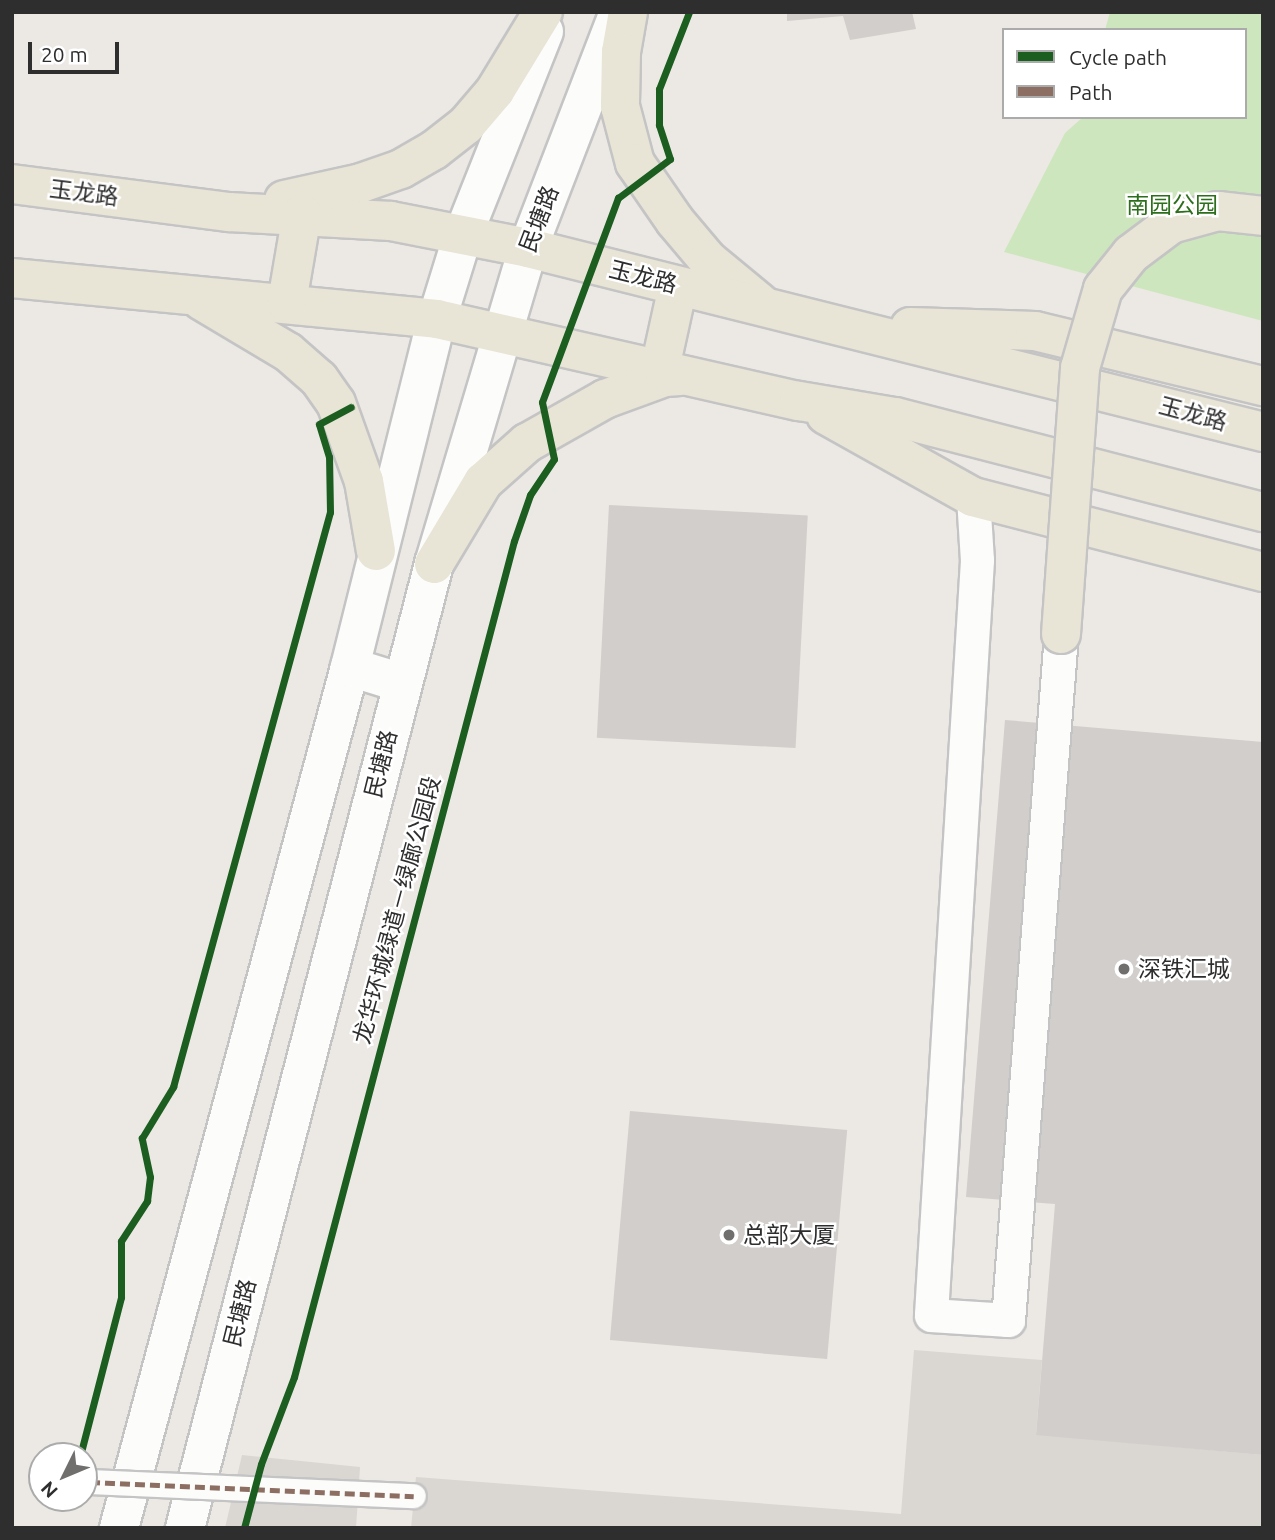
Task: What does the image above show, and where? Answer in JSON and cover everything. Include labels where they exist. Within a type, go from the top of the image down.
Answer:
[{"type":"main road","points":[[229,212],[361,183],[401,169],[434,150],[466,125],[495,92],[543,12]]},
{"type":"main road","points":[[119,1528],[351,667],[376,551],[437,319],[463,235],[551,12]]},
{"type":"main road","name":"民塘路","points":[[185,1528],[434,564],[501,331],[528,248],[619,12]]},
{"type":"main road","points":[[628,12],[621,52],[620,106],[635,163],[675,222],[708,260],[765,308]]},
{"type":"main road","name":"玉龙路","points":[[12,184],[229,212],[391,221],[463,235],[528,248],[1263,432]]},
{"type":"main road","points":[[1061,634],[1080,368],[1103,289],[1132,254],[1171,224],[1218,211],[1263,216]]},
{"type":"main road","points":[[287,302],[302,214]]},
{"type":"main road","points":[[12,278],[287,302],[437,319],[501,331],[800,401],[895,416],[1263,512]]},
{"type":"main road","points":[[674,372],[678,286]]},
{"type":"main road","points":[[180,292],[259,332],[319,379],[336,403],[351,441],[376,551]]},
{"type":"main road","points":[[831,323],[1035,331],[1263,386]]},
{"type":"main road","points":[[434,564],[483,482],[527,443],[605,399],[674,372]]},
{"type":"main road","points":[[800,401],[973,497],[1263,572]]},
{"type":"main road","points":[[351,667],[402,682]]},
{"type":"street","points":[[973,497],[976,574],[931,1315],[1008,1320],[1061,634]]},
{"type":"street","points":[[98,1482],[414,1496]]},
{"type":"green space","name":"南园公园","points":[[1110,12],[1263,12],[1263,321],[1004,252],[1065,133],[1081,119],[1247,119],[1247,28],[1106,28]]},
{"type":"shaded area","points":[[914,1350],[1042,1360],[1036,1434],[1263,1455],[1263,1528],[411,1528],[416,1477],[901,1514]]},
{"type":"shaded area","points":[[242,1455],[360,1467],[356,1528],[225,1528]]},
{"type":"building","points":[[787,12],[912,12],[916,29],[850,40],[843,16],[787,21]]},
{"type":"building","points":[[609,505],[808,515],[796,748],[597,738]]},
{"type":"building","name":"深铁汇城","points":[[1005,720],[1263,742],[1263,1455],[1036,1435],[1055,1204],[966,1197]]},
{"type":"building","name":"总部大厦","points":[[630,1111],[847,1130],[827,1359],[610,1340]]},
{"type":"marked path","points":[[98,1482],[414,1496]]},
{"type":"cycle path","name":"龙华环城绿道－绿廊公园段","points":[[244,1528],[261,1464],[294,1377],[514,541],[530,495],[554,459],[542,402],[618,198],[670,159],[659,125],[659,89],[689,12]]},
{"type":"cycle path","points":[[84,1442],[121,1297],[121,1241],[147,1201],[150,1177],[142,1138],[173,1087],[330,512],[329,457],[319,424],[351,407]]},
{"type":"place","name":"深铁汇城","points":[[1124,969]]},
{"type":"place","name":"总部大厦","points":[[729,1235]]}]
